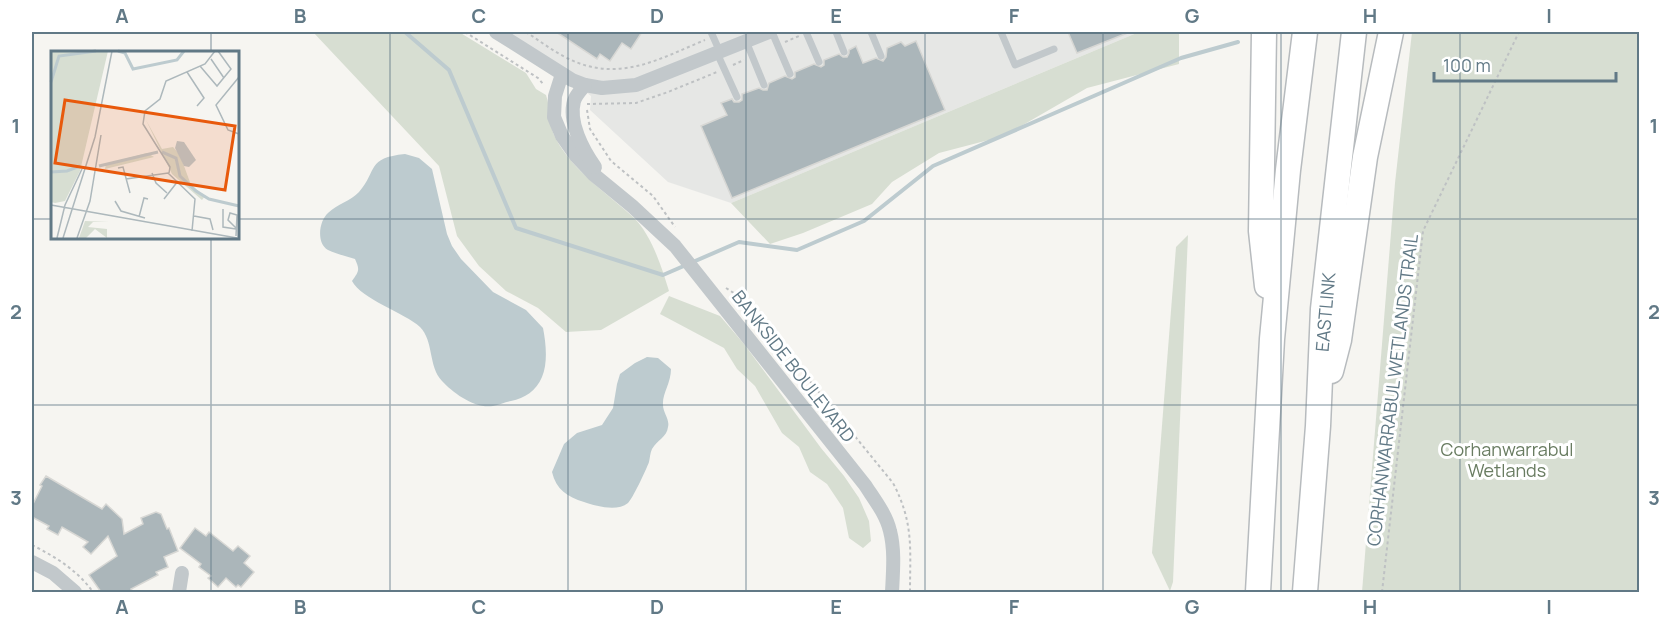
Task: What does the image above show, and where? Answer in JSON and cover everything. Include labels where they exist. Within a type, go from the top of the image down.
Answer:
[{"type":"highway","points":[[1264,32],[1261,231],[1272,339]]},
{"type":"highway","points":[[1258,592],[1272,339],[1288,170],[1305,32]]},
{"type":"highway","name":"EASTLINK","points":[[1305,592],[1318,426],[1323,309],[1354,32]]},
{"type":"highway","points":[[1318,426],[1338,340],[1365,157],[1391,32]]},
{"type":"street","points":[[496,32],[562,74],[585,85],[609,89],[643,84],[771,32]]},
{"type":"street","name":"BANKSIDE BOULEVARD","points":[[562,74],[555,96],[554,117],[562,136],[593,174],[675,246],[865,484],[890,530],[893,563],[892,592]]},
{"type":"street","name":"BANKSIDE BOULEVARD","points":[[585,85],[574,102],[576,131],[587,156],[612,190]]},
{"type":"street","points":[[32,562],[53,573],[75,592]]},
{"type":"street","points":[[179,592],[182,573]]},
{"type":"lane","points":[[771,32],[790,74]]},
{"type":"lane","points":[[806,32],[819,62]]},
{"type":"lane","points":[[836,32],[844,52]]},
{"type":"lane","points":[[871,32],[881,56]]},
{"type":"lane","points":[[1000,32],[1015,64],[1054,49]]},
{"type":"lane","points":[[712,34],[724,69],[737,96]]},
{"type":"lane","points":[[746,41],[764,86]]},
{"type":"path","points":[[465,32],[538,78],[545,86]]},
{"type":"path","points":[[526,32],[567,58],[591,67],[609,70],[635,68],[712,34]]},
{"type":"path","points":[[778,45],[806,32]]},
{"type":"path","points":[[1518,33],[1523,32]]},
{"type":"path","name":"CORHANWARRABUL WETLANDS TRAIL","points":[[1382,592],[1424,231],[1518,33]]},
{"type":"path","points":[[583,104],[636,102],[668,92],[752,57]]},
{"type":"shaded area","points":[[496,32],[1139,32],[731,203],[668,182],[590,110],[591,96],[567,77]]},
{"type":"shaded area","points":[[405,154],[419,158],[432,169],[447,234],[461,259],[493,292],[526,310],[543,328],[546,353],[544,371],[537,386],[525,396],[495,406],[486,406],[472,403],[452,390],[438,375],[427,339],[420,327],[357,288],[352,281],[358,270],[355,259],[324,247],[320,232],[328,213],[359,192],[378,162]]},
{"type":"shaded area","points":[[647,357],[658,358],[671,369],[663,401],[668,424],[666,433],[652,449],[648,465],[636,490],[628,503],[612,508],[572,498],[559,488],[552,472],[564,444],[577,433],[602,425],[613,408],[620,374]]},
{"type":"green space","points":[[313,32],[459,32],[526,73],[536,89],[546,95],[552,128],[563,151],[591,181],[633,217],[645,232],[659,261],[669,291],[601,330],[566,332],[538,308],[506,291],[479,266],[457,236],[439,166]]},
{"type":"green space","points":[[1139,32],[1179,32],[1179,64],[1087,88],[1004,136],[939,153],[892,182],[872,204],[803,233],[770,244],[731,203]]},
{"type":"green space","name":"Corhanwarrabul Wetlands","points":[[1412,32],[1639,32],[1639,592],[1362,592],[1395,183]]},
{"type":"green space","points":[[1188,235],[1173,582],[1170,591],[1152,553],[1176,247]]},
{"type":"green space","points":[[669,296],[720,316],[744,344],[859,498],[869,521],[871,541],[863,548],[849,538],[843,508],[827,484],[810,472],[799,447],[782,433],[755,386],[737,369],[724,348],[660,314]]},
{"type":"building","points":[[556,32],[642,32],[631,49],[622,43],[610,61],[600,54],[597,59]]},
{"type":"building","points":[[1068,32],[1130,32],[1077,53]]},
{"type":"building","points":[[916,41],[945,110],[732,198],[701,126],[727,115],[721,103],[732,99],[734,102],[739,102],[742,100],[742,94],[759,88],[767,90],[769,83],[785,76],[792,79],[795,77],[795,72],[814,64],[821,67],[824,65],[824,60],[839,54],[847,57],[849,50],[856,46],[863,63],[876,58],[883,61],[887,48],[901,42],[905,46]]},
{"type":"building","points":[[46,476],[102,509],[106,504],[122,519],[124,534],[143,524],[141,518],[156,512],[161,514],[178,551],[164,557],[168,567],[156,572],[158,575],[131,589],[133,592],[101,592],[89,575],[117,556],[108,536],[91,554],[83,547],[88,542],[62,527],[58,535],[47,529],[49,526],[32,517],[32,506]]},
{"type":"building","points":[[195,528],[206,536],[209,532],[233,551],[238,546],[250,556],[244,563],[254,572],[241,587],[238,585],[236,587],[226,578],[218,587],[208,578],[211,576],[199,567],[201,564],[180,548]]},
{"type":"waterway","points":[[405,32],[449,70],[516,228],[663,275],[739,242],[797,250],[864,221],[933,166],[1181,58],[1238,42]]}]
